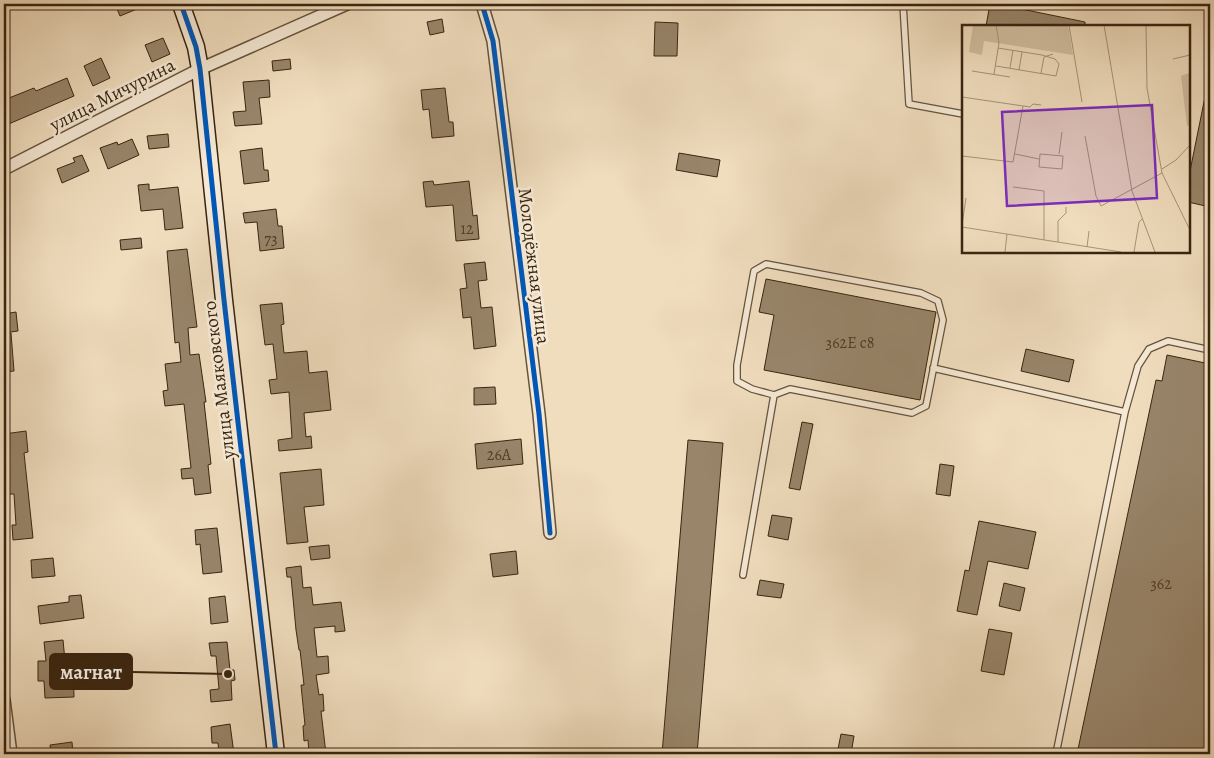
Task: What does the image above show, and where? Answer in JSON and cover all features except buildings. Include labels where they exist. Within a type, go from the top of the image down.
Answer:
[{"type":"street","name":"улица Маяковского","points":[[181,4],[196,47],[200,69],[224,300],[276,754]]},
{"type":"street","name":"улица Мичурина","points":[[4,169],[200,69],[347,4]]},
{"type":"street","name":"Молодёжная улица","points":[[482,4],[494,41],[539,414],[550,533]]},
{"type":"street","points":[[4,700],[11,754]]},
{"type":"lane","points":[[903,4],[909,104],[962,114]]},
{"type":"lane","points":[[766,264],[921,293],[938,301],[943,320],[926,406],[912,414],[790,389],[774,395],[752,389],[737,381],[737,366],[754,271],[766,264]]},
{"type":"lane","points":[[1056,754],[1126,412],[1138,366],[1149,349],[1168,341],[1210,350]]},
{"type":"lane","points":[[933,368],[1126,412]]},
{"type":"lane","points":[[743,575],[774,395]]},
{"type":"cycle path","points":[[181,4],[196,47],[200,69],[224,300],[276,754]]},
{"type":"cycle path","points":[[482,4],[493,41],[539,414],[550,533]]},
{"type":"place","name":"магнат","points":[[228,674]]}]
